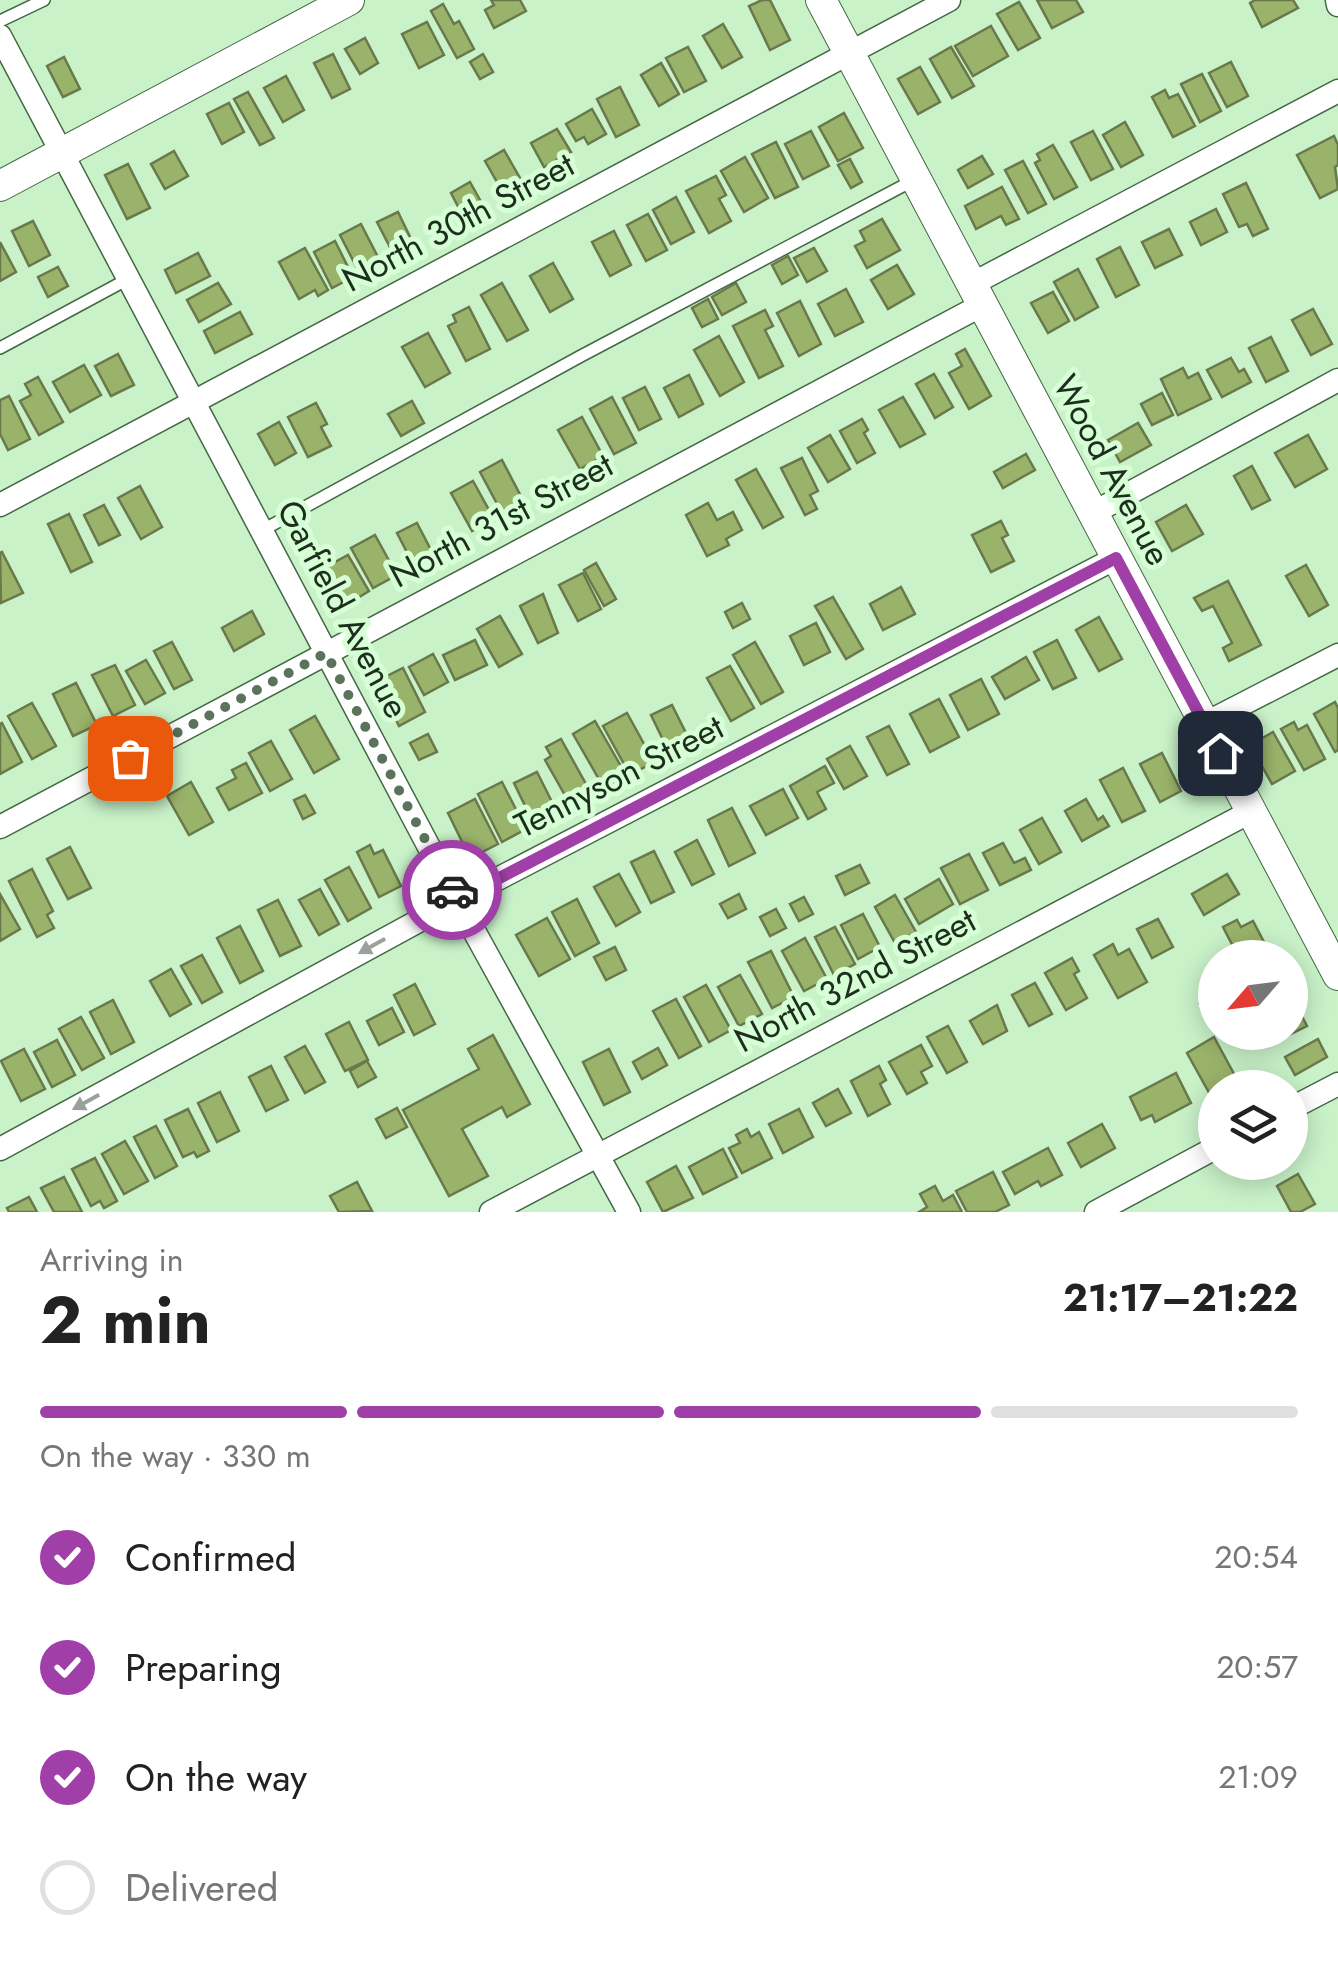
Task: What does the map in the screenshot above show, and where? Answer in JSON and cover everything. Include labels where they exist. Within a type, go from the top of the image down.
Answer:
[{"type":"street","points":[[0,186],[350,0]]},
{"type":"street","name":"Wood Avenue","points":[[821,0],[1338,975]]},
{"type":"street","name":"North 30th Street","points":[[0,505],[949,0]]},
{"type":"street","name":"Garfield Avenue","points":[[0,36],[457,900],[629,1212]]},
{"type":"street","name":"North 31st Street","points":[[0,827],[326,653],[977,295],[1338,91]]},
{"type":"street","points":[[1093,513],[1338,380]]},
{"type":"street","name":"Tennyson Street","points":[[0,1149],[457,900],[1116,558]]},
{"type":"street","points":[[1204,724],[1338,655]]},
{"type":"street","name":"North 32nd Street","points":[[491,1212],[1252,811]]},
{"type":"street","points":[[1308,1100],[1338,1084]]},
{"type":"street","points":[[1096,1212],[1131,1204],[1198,1159]]},
{"type":"lane","points":[[0,21],[44,0]]},
{"type":"lane","points":[[262,531],[580,356],[916,179]]},
{"type":"lane","points":[[0,348],[128,279]]},
{"type":"building","points":[[491,0],[520,0],[526,11],[494,28],[485,10],[494,5]]},
{"type":"building","points":[[770,0],[790,40],[770,50],[749,6]]},
{"type":"building","points":[[1037,0],[1076,0],[1083,12],[1052,28]]},
{"type":"building","points":[[1293,0],[1298,8],[1262,27],[1250,3]]},
{"type":"building","points":[[1019,2],[1040,38],[1018,50],[997,14]]},
{"type":"building","points":[[443,4],[454,24],[459,21],[474,49],[457,58],[431,11]]},
{"type":"building","points":[[427,22],[444,55],[419,68],[402,34]]},
{"type":"building","points":[[723,24],[742,57],[722,68],[703,36]]},
{"type":"building","points":[[991,26],[1008,56],[973,76],[955,46]]},
{"type":"building","points":[[365,38],[378,63],[360,74],[345,49]]},
{"type":"building","points":[[688,47],[706,81],[684,92],[666,58]]},
{"type":"building","points":[[951,47],[974,86],[952,98],[930,59]]},
{"type":"building","points":[[333,54],[350,89],[332,98],[314,63]]},
{"type":"building","points":[[483,54],[493,72],[480,79],[470,62]]},
{"type":"building","points":[[64,57],[80,89],[63,97],[47,66]]},
{"type":"building","points":[[1231,62],[1248,96],[1227,107],[1209,73]]},
{"type":"building","points":[[661,63],[679,94],[659,106],[641,75]]},
{"type":"building","points":[[920,67],[940,102],[918,114],[898,79]]},
{"type":"building","points":[[1202,74],[1221,111],[1200,122],[1181,84]]},
{"type":"building","points":[[286,76],[304,110],[283,122],[264,88]]},
{"type":"building","points":[[620,87],[639,125],[616,137],[597,99]]},
{"type":"building","points":[[1165,90],[1169,98],[1178,94],[1195,126],[1173,137],[1152,97]]},
{"type":"building","points":[[248,92],[274,138],[260,145],[234,99]]},
{"type":"building","points":[[229,103],[244,132],[222,144],[207,114]]},
{"type":"building","points":[[592,109],[606,134],[588,144],[584,137],[576,141],[566,124]]},
{"type":"building","points":[[844,113],[863,148],[838,161],[819,127]]},
{"type":"building","points":[[1125,122],[1143,155],[1121,167],[1103,135]]},
{"type":"building","points":[[557,129],[571,152],[544,167],[531,143]]},
{"type":"building","points":[[811,131],[829,166],[803,179],[785,144]]},
{"type":"building","points":[[1093,131],[1113,169],[1091,180],[1071,142]]},
{"type":"building","points":[[1334,136],[1338,145],[1338,189],[1320,198],[1297,155]]},
{"type":"building","points":[[776,142],[798,187],[775,198],[752,154]]},
{"type":"building","points":[[1053,145],[1077,187],[1054,199],[1035,163],[1040,160],[1037,154]]},
{"type":"building","points":[[504,150],[524,185],[505,196],[485,161]]},
{"type":"building","points":[[174,151],[188,176],[165,189],[151,164]]},
{"type":"building","points":[[982,156],[993,174],[968,188],[958,170]]},
{"type":"building","points":[[745,157],[768,198],[744,212],[721,171]]},
{"type":"building","points":[[850,159],[862,182],[851,188],[838,165]]},
{"type":"building","points":[[1023,161],[1046,204],[1028,213],[1005,170]]},
{"type":"building","points":[[128,164],[150,208],[127,219],[105,175]]},
{"type":"building","points":[[716,176],[726,195],[719,199],[731,221],[709,233],[686,191]]},
{"type":"building","points":[[470,182],[484,207],[464,218],[451,193]]},
{"type":"building","points":[[1246,183],[1268,229],[1253,236],[1247,224],[1239,227],[1223,194]]},
{"type":"building","points":[[1002,187],[1019,219],[1006,225],[1001,216],[976,229],[965,206]]},
{"type":"building","points":[[676,197],[694,232],[671,244],[653,210]]},
{"type":"building","points":[[1216,209],[1227,232],[1201,245],[1190,222]]},
{"type":"building","points":[[398,212],[414,245],[394,255],[377,222]]},
{"type":"building","points":[[648,214],[667,250],[646,261],[627,225]]},
{"type":"building","points":[[882,219],[900,250],[867,268],[855,246],[865,241],[860,231]]},
{"type":"building","points":[[33,221],[50,255],[29,266],[12,231]]},
{"type":"building","points":[[361,224],[381,263],[360,274],[340,235]]},
{"type":"building","points":[[1169,229],[1182,255],[1155,268],[1142,242]]},
{"type":"building","points":[[614,231],[631,265],[610,276],[592,242]]},
{"type":"building","points":[[335,241],[353,277],[332,288],[314,252]]},
{"type":"building","points":[[0,242],[16,272],[0,281]]},
{"type":"building","points":[[1120,247],[1139,285],[1116,297],[1097,259]]},
{"type":"building","points":[[305,248],[328,290],[318,296],[315,290],[299,299],[279,262]]},
{"type":"building","points":[[814,248],[827,271],[807,282],[794,258]]},
{"type":"building","points":[[198,253],[210,276],[176,293],[165,270]]},
{"type":"building","points":[[788,256],[798,275],[782,284],[772,265]]},
{"type":"building","points":[[553,263],[573,299],[550,312],[530,276]]},
{"type":"building","points":[[897,265],[914,294],[888,309],[871,280]]},
{"type":"building","points":[[58,267],[68,286],[48,297],[38,277]]},
{"type":"building","points":[[1078,269],[1098,307],[1075,320],[1054,282]]},
{"type":"building","points":[[218,283],[231,304],[199,322],[187,300]]},
{"type":"building","points":[[502,283],[528,330],[507,341],[481,295]]},
{"type":"building","points":[[736,283],[746,302],[722,315],[712,297]]},
{"type":"building","points":[[846,289],[863,322],[835,336],[818,304]]},
{"type":"building","points":[[1053,292],[1069,321],[1048,333],[1031,303]]},
{"type":"building","points":[[708,299],[718,319],[702,327],[692,308]]},
{"type":"building","points":[[800,301],[821,344],[799,356],[777,313]]},
{"type":"building","points":[[469,307],[490,349],[466,361],[448,326],[456,322],[453,315]]},
{"type":"building","points":[[1313,309],[1332,344],[1311,355],[1292,320]]},
{"type":"building","points":[[765,310],[773,326],[765,330],[783,366],[759,378],[733,326]]},
{"type":"building","points":[[240,312],[252,334],[215,353],[204,331]]},
{"type":"building","points":[[428,333],[450,373],[425,387],[402,347]]},
{"type":"building","points":[[719,336],[744,382],[720,396],[694,350]]},
{"type":"building","points":[[1271,337],[1288,371],[1266,382],[1249,348]]},
{"type":"building","points":[[965,349],[991,396],[969,409],[949,373],[962,366],[956,354]]},
{"type":"building","points":[[118,354],[134,385],[111,396],[95,366]]},
{"type":"building","points":[[1231,358],[1251,382],[1222,397],[1207,370]]},
{"type":"building","points":[[84,365],[101,395],[70,412],[53,382]]},
{"type":"building","points":[[1183,368],[1188,378],[1198,373],[1211,399],[1178,415],[1161,379]]},
{"type":"building","points":[[934,374],[953,407],[935,418],[916,384]]},
{"type":"building","points":[[689,375],[703,404],[679,417],[664,388]]},
{"type":"building","points":[[38,377],[63,422],[39,435],[20,401],[31,395],[25,384]]},
{"type":"building","points":[[645,387],[661,419],[639,430],[623,398]]},
{"type":"building","points":[[1162,393],[1173,415],[1152,425],[1141,404]]},
{"type":"building","points":[[9,396],[30,439],[8,450],[0,434],[0,400]]},
{"type":"building","points":[[612,397],[636,443],[614,454],[590,409]]},
{"type":"building","points":[[903,397],[925,434],[900,447],[879,410]]},
{"type":"building","points":[[412,401],[424,423],[401,436],[388,414]]},
{"type":"building","points":[[316,403],[327,424],[321,427],[331,446],[308,457],[288,417]]},
{"type":"building","points":[[582,417],[603,456],[580,469],[558,430]]},
{"type":"building","points":[[862,419],[868,430],[864,433],[875,453],[857,463],[840,431]]},
{"type":"building","points":[[279,422],[296,453],[275,465],[258,434]]},
{"type":"building","points":[[1138,423],[1151,445],[1120,462],[1108,440]]},
{"type":"building","points":[[830,435],[850,469],[828,482],[808,448]]},
{"type":"building","points":[[1308,435],[1327,469],[1295,487],[1275,453]]},
{"type":"building","points":[[1026,454],[1035,470],[1003,488],[994,472]]},
{"type":"building","points":[[802,458],[818,491],[810,495],[817,509],[805,515],[781,468]]},
{"type":"building","points":[[502,460],[525,504],[503,515],[480,472]]},
{"type":"building","points":[[1252,466],[1270,500],[1252,509],[1234,476]]},
{"type":"building","points":[[756,469],[783,517],[763,528],[736,480]]},
{"type":"building","points":[[473,481],[494,519],[472,531],[451,493]]},
{"type":"building","points":[[140,486],[162,527],[141,539],[118,498]]},
{"type":"building","points":[[708,503],[717,520],[733,512],[742,530],[726,539],[729,545],[707,556],[686,515]]},
{"type":"building","points":[[104,505],[120,535],[99,545],[84,515]]},
{"type":"building","points":[[1186,505],[1203,534],[1172,551],[1156,522]]},
{"type":"building","points":[[69,514],[92,562],[71,572],[48,524]]},
{"type":"building","points":[[1001,521],[1008,535],[1002,538],[1014,561],[991,572],[972,535]]},
{"type":"building","points":[[417,523],[432,552],[412,562],[397,533]]},
{"type":"building","points":[[375,535],[397,575],[373,588],[351,548]]},
{"type":"building","points":[[0,553],[23,593],[1,603]]},
{"type":"building","points":[[348,555],[369,591],[343,607],[334,592],[339,589],[326,567]]},
{"type":"building","points":[[596,563],[616,599],[604,606],[584,570]]},
{"type":"building","points":[[1306,565],[1328,605],[1309,616],[1286,576]]},
{"type":"building","points":[[583,573],[601,609],[578,621],[559,585]]},
{"type":"building","points":[[1228,581],[1261,645],[1229,661],[1223,648],[1232,643],[1213,606],[1202,611],[1194,598]]},
{"type":"building","points":[[901,587],[915,614],[883,630],[870,604]]},
{"type":"building","points":[[543,594],[558,633],[538,643],[520,606]]},
{"type":"building","points":[[833,597],[863,649],[846,659],[815,606]]},
{"type":"building","points":[[742,603],[750,619],[733,628],[725,612]]},
{"type":"building","points":[[252,611],[264,634],[234,651],[222,628]]},
{"type":"building","points":[[500,616],[522,654],[499,667],[477,629]]},
{"type":"building","points":[[1099,617],[1122,659],[1099,671],[1076,630]]},
{"type":"building","points":[[816,623],[830,652],[804,665],[790,636]]},
{"type":"building","points":[[475,640],[487,665],[455,680],[443,655]]},
{"type":"building","points":[[1057,640],[1076,678],[1053,689],[1034,652]]},
{"type":"building","points":[[172,642],[192,680],[174,689],[154,651]]},
{"type":"building","points":[[755,642],[783,692],[761,704],[733,655]]},
{"type":"building","points":[[433,654],[448,682],[424,695],[409,667]]},
{"type":"building","points":[[1026,657],[1039,680],[1005,699],[992,677]]},
{"type":"building","points":[[146,660],[165,693],[145,704],[126,671]]},
{"type":"building","points":[[115,665],[135,705],[113,716],[92,675]]},
{"type":"building","points":[[730,666],[754,708],[731,721],[707,678]]},
{"type":"building","points":[[403,668],[425,712],[399,726],[377,681]]},
{"type":"building","points":[[981,679],[999,714],[968,730],[950,695]]},
{"type":"building","points":[[76,683],[97,725],[73,736],[53,694]]},
{"type":"building","points":[[939,699],[959,737],[930,752],[910,714]]},
{"type":"building","points":[[1335,702],[1338,750],[1335,752],[1314,714]]},
{"type":"building","points":[[32,703],[56,746],[32,759],[8,716]]},
{"type":"building","points":[[672,705],[687,735],[666,746],[651,715]]},
{"type":"building","points":[[627,713],[654,762],[630,775],[603,726]]},
{"type":"building","points":[[315,716],[339,759],[314,773],[290,730]]},
{"type":"building","points":[[595,721],[626,775],[604,788],[573,734]]},
{"type":"building","points":[[1294,722],[1298,730],[1307,725],[1325,759],[1304,770],[1281,729]]},
{"type":"building","points":[[0,724],[22,762],[0,774]]},
{"type":"building","points":[[889,726],[909,764],[887,775],[867,737]]},
{"type":"building","points":[[1273,732],[1295,771],[1272,784],[1250,745]]},
{"type":"building","points":[[428,734],[437,752],[419,760],[410,743]]},
{"type":"building","points":[[561,739],[591,793],[570,804],[545,760],[551,756],[546,747]]},
{"type":"building","points":[[271,741],[292,779],[270,791],[249,753]]},
{"type":"building","points":[[850,746],[867,776],[844,789],[827,759]]},
{"type":"building","points":[[1162,753],[1181,791],[1160,802],[1140,764]]},
{"type":"building","points":[[246,763],[262,793],[229,810],[217,788],[236,778],[232,770]]},
{"type":"building","points":[[825,766],[834,783],[817,792],[826,809],[808,819],[790,786]]},
{"type":"building","points":[[1123,768],[1145,811],[1122,822],[1100,780]]},
{"type":"building","points":[[537,772],[554,806],[531,818],[514,783]]},
{"type":"building","points":[[191,782],[213,822],[189,835],[167,796]]},
{"type":"building","points":[[502,782],[526,829],[502,842],[478,794]]},
{"type":"building","points":[[783,789],[798,818],[766,835],[750,806]]},
{"type":"building","points":[[305,795],[315,813],[303,819],[294,800]]},
{"type":"building","points":[[475,799],[498,844],[470,858],[448,813]]},
{"type":"building","points":[[1086,799],[1098,820],[1103,816],[1109,826],[1082,841],[1065,811]]},
{"type":"building","points":[[732,808],[755,853],[729,866],[708,820]]},
{"type":"building","points":[[1042,818],[1061,852],[1039,864],[1020,830]]},
{"type":"building","points":[[697,840],[714,874],[692,885],[675,852]]},
{"type":"building","points":[[1003,843],[1014,863],[1025,858],[1031,870],[1000,885],[983,853]]},
{"type":"building","points":[[370,845],[374,854],[383,850],[401,886],[379,897],[357,852]]},
{"type":"building","points":[[70,847],[91,888],[68,899],[47,859]]},
{"type":"building","points":[[654,851],[674,892],[651,903],[631,862]]},
{"type":"building","points":[[969,854],[988,890],[960,904],[941,868]]},
{"type":"building","points":[[860,865],[869,883],[845,895],[836,876]]},
{"type":"building","points":[[349,867],[371,908],[348,921],[325,880]]},
{"type":"building","points":[[32,869],[53,911],[47,915],[54,928],[37,937],[9,881]]},
{"type":"building","points":[[619,874],[640,912],[616,926],[594,887]]},
{"type":"building","points":[[1227,874],[1239,894],[1204,915],[1192,894]]},
{"type":"building","points":[[939,879],[953,904],[919,924],[905,899]]},
{"type":"building","points":[[320,889],[339,924],[319,935],[299,900]]},
{"type":"building","points":[[0,894],[20,929],[0,941]]},
{"type":"building","points":[[739,894],[746,909],[728,918],[720,904]]},
{"type":"building","points":[[895,895],[916,932],[895,943],[875,907]]},
{"type":"building","points":[[804,897],[813,914],[799,921],[790,904]]},
{"type":"building","points":[[577,899],[599,943],[575,956],[552,912]]},
{"type":"building","points":[[278,900],[301,946],[280,956],[258,910]]},
{"type":"building","points":[[776,909],[786,928],[770,936],[760,917]]},
{"type":"building","points":[[863,914],[880,947],[858,959],[841,925]]},
{"type":"building","points":[[547,918],[570,959],[539,976],[516,935]]},
{"type":"building","points":[[1158,919],[1173,947],[1152,958],[1137,929]]},
{"type":"building","points":[[1237,920],[1241,927],[1253,921],[1263,940],[1230,940],[1223,927]]},
{"type":"building","points":[[240,926],[263,971],[240,983],[217,938]]},
{"type":"building","points":[[835,927],[855,964],[834,975],[815,937]]},
{"type":"building","points":[[805,938],[827,979],[804,991],[782,951]]},
{"type":"building","points":[[1113,944],[1118,955],[1129,949],[1147,982],[1118,998],[1094,955]]},
{"type":"building","points":[[615,947],[626,970],[606,980],[594,957]]},
{"type":"building","points":[[771,951],[794,997],[772,1008],[748,962]]},
{"type":"building","points":[[202,955],[222,992],[202,1003],[181,966]]},
{"type":"building","points":[[1072,958],[1079,971],[1074,974],[1087,998],[1066,1010],[1045,973]]},
{"type":"building","points":[[171,969],[191,1004],[170,1016],[150,981]]},
{"type":"building","points":[[740,975],[762,1014],[739,1026],[718,987]]},
{"type":"building","points":[[1035,983],[1052,1014],[1029,1026],[1012,995]]},
{"type":"building","points":[[415,984],[435,1024],[414,1035],[394,995]]},
{"type":"building","points":[[706,985],[731,1030],[709,1042],[684,997]]},
{"type":"building","points":[[676,999],[701,1046],[679,1058],[653,1011]]},
{"type":"building","points":[[113,1000],[134,1042],[111,1054],[90,1012]]},
{"type":"building","points":[[997,1005],[1007,1031],[983,1044],[970,1021]]},
{"type":"building","points":[[392,1008],[404,1032],[379,1045],[367,1021]]},
{"type":"building","points":[[81,1017],[104,1058],[82,1070],[59,1029]]},
{"type":"building","points":[[349,1022],[368,1060],[345,1071],[326,1034]]},
{"type":"building","points":[[948,1026],[967,1062],[947,1073],[927,1037]]},
{"type":"building","points":[[493,1035],[530,1104],[507,1117],[502,1107],[462,1129],[488,1176],[449,1196],[403,1110],[479,1069],[468,1049]]},
{"type":"building","points":[[1318,1039],[1327,1057],[1304,1070],[1292,1070],[1285,1057],[1308,1050],[1308,1044]]},
{"type":"building","points":[[57,1040],[75,1075],[52,1087],[34,1052]]},
{"type":"building","points":[[921,1045],[932,1066],[921,1072],[927,1083],[907,1094],[889,1062]]},
{"type":"building","points":[[305,1046],[325,1082],[305,1093],[285,1057]]},
{"type":"building","points":[[1198,1046],[1198,1050],[1221,1050],[1232,1070],[1198,1073],[1187,1053]]},
{"type":"building","points":[[658,1048],[667,1065],[642,1079],[633,1062]]},
{"type":"building","points":[[24,1049],[45,1089],[21,1101],[1,1061]]},
{"type":"building","points":[[609,1049],[630,1092],[604,1105],[583,1062]]},
{"type":"building","points":[[367,1061],[376,1077],[358,1087],[350,1071]]},
{"type":"building","points":[[271,1066],[288,1100],[266,1111],[249,1077]]},
{"type":"building","points":[[879,1066],[886,1080],[880,1084],[890,1104],[868,1116],[851,1081]]},
{"type":"building","points":[[1176,1073],[1191,1103],[1155,1122],[1152,1115],[1141,1120],[1130,1097]]},
{"type":"building","points":[[838,1089],[851,1113],[826,1126],[813,1103]]},
{"type":"building","points":[[220,1092],[239,1131],[217,1142],[198,1103]]},
{"type":"building","points":[[397,1108],[407,1127],[386,1138],[376,1119]]},
{"type":"building","points":[[188,1109],[209,1151],[197,1157],[194,1152],[183,1157],[165,1120]]},
{"type":"building","points":[[799,1109],[813,1137],[783,1153],[769,1124]]},
{"type":"building","points":[[1102,1124],[1115,1148],[1081,1167],[1068,1143]]},
{"type":"building","points":[[156,1126],[177,1166],[155,1178],[134,1137]]},
{"type":"building","points":[[747,1129],[751,1137],[759,1132],[772,1158],[742,1173],[729,1148],[740,1143],[736,1135]]},
{"type":"building","points":[[125,1141],[148,1181],[124,1194],[102,1154]]},
{"type":"building","points":[[1048,1148],[1062,1175],[1041,1186],[1038,1181],[1015,1194],[1003,1172]]},
{"type":"building","points":[[723,1149],[737,1177],[703,1194],[689,1167]]},
{"type":"building","points":[[95,1158],[117,1201],[104,1208],[100,1201],[91,1206],[72,1169]]},
{"type":"building","points":[[676,1166],[693,1198],[663,1212],[647,1182]]},
{"type":"building","points":[[993,1172],[1009,1205],[995,1212],[967,1212],[956,1191]]},
{"type":"building","points":[[64,1177],[82,1212],[54,1212],[41,1188]]},
{"type":"building","points":[[1288,1180],[1301,1180],[1315,1204],[1291,1212],[1277,1186]]},
{"type":"building","points":[[357,1182],[372,1211],[339,1212],[330,1196]]},
{"type":"building","points":[[935,1186],[943,1201],[953,1195],[962,1212],[919,1212],[927,1207],[920,1194]]},
{"type":"building","points":[[29,1197],[37,1212],[9,1212],[7,1208]]},
{"type":"way so far","points":[[130,758],[326,653],[452,890]]},
{"type":"route","points":[[452,890],[457,900],[1116,558],[1220,753]]}]
